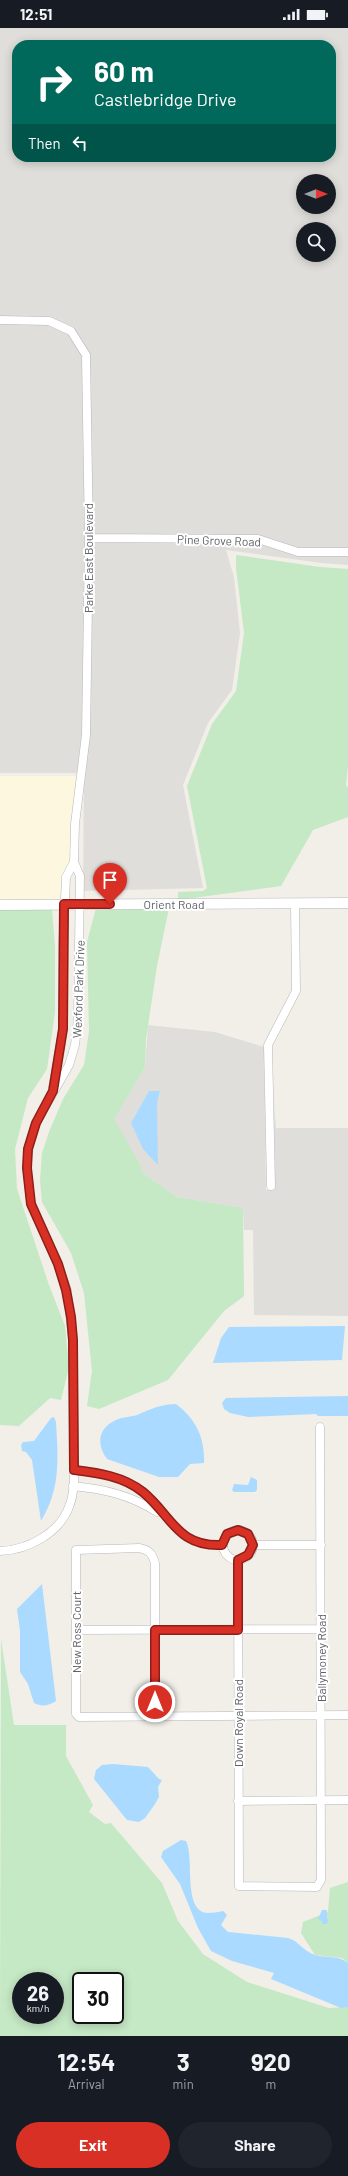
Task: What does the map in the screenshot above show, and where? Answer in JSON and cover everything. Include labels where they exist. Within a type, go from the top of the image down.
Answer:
[{"type":"street","name":"Parke East Boulevard","points":[[0,320],[49,321],[71,331],[86,355],[89,538],[86,735],[75,824],[74,862],[80,876],[80,904]]},
{"type":"street","name":"Pine Grove Road","points":[[89,538],[258,539],[298,552],[348,552]]},
{"type":"street","name":"Parke East Boulevard","points":[[64,904],[66,877],[74,862]]},
{"type":"street","points":[[271,1186],[268,1045],[296,991],[296,903]]},
{"type":"street","name":"Orient Road","points":[[0,905],[348,903]]},
{"type":"street","name":"Wexford Park Drive","points":[[53,1091],[63,1029],[64,904]]},
{"type":"street","name":"Wexford Park Drive","points":[[0,1550],[28,1546],[46,1536],[61,1520],[70,1504],[73,1486],[73,1340],[71,1317],[66,1290],[60,1270],[31,1204],[27,1175],[28,1149],[36,1123],[69,1065],[75,1045],[78,1019],[80,904]]},
{"type":"street","name":"Ballymoney Road","points":[[239,1886],[317,1887],[321,1880],[320,1427]]},
{"type":"street","points":[[74,1470],[121,1479],[143,1492],[163,1515],[190,1539],[210,1546],[222,1545]]},
{"type":"street","points":[[73,1486],[97,1488],[120,1493],[142,1502],[163,1515]]},
{"type":"street","points":[[238,1530],[248,1534],[253,1545],[248,1555],[238,1560],[227,1556],[222,1545],[227,1534],[238,1530]]},
{"type":"street","points":[[253,1545],[321,1545]]},
{"type":"street","name":"New Ross Court","points":[[155,1630],[155,1563],[152,1555],[147,1550],[138,1548],[76,1550],[76,1714],[79,1717],[155,1716]]},
{"type":"street","name":"Down Royal Road","points":[[238,1560],[239,1886]]},
{"type":"street","points":[[76,1630],[321,1629]]},
{"type":"street","points":[[155,1630],[155,1716],[348,1715]]},
{"type":"street","points":[[238,1801],[348,1800]]},
{"type":"shaded area","points":[[0,28],[348,28],[348,565],[321,563],[226,550],[234,577],[240,633],[232,690],[208,723],[183,785],[203,888],[83,891],[84,773],[0,773]]},
{"type":"shaded area","points":[[0,776],[76,776],[70,823],[71,861],[62,877],[60,900],[0,900]]},
{"type":"shaded area","points":[[148,1025],[215,1032],[264,1047],[266,1190],[275,1189],[274,1101],[276,1128],[348,1128],[348,1316],[254,1315],[253,1230],[244,1230],[243,1208],[177,1197],[143,1173],[140,1164],[113,1119],[145,1067]],"holes":[[[149,1091],[160,1091],[157,1104],[157,1165],[144,1102]]]},
{"type":"green space","points":[[236,555],[320,567],[348,569],[348,765],[346,785],[348,788],[348,817],[313,830],[281,886],[178,900],[178,892],[203,891],[207,888],[187,786],[212,724],[236,691],[244,633],[236,568]]},
{"type":"green space","points":[[96,908],[169,908],[157,966],[146,1039],[145,1067],[114,1119],[140,1164],[143,1173],[177,1197],[243,1208],[244,1296],[224,1311],[168,1380],[99,1409],[87,1406],[92,1371],[84,1293],[71,1253],[42,1202],[40,1181],[42,1153],[49,1132],[63,1099],[84,1065],[89,1031],[87,942]]},
{"type":"green space","points":[[0,909],[52,909],[55,947],[55,1012],[47,1069],[28,1098],[15,1149],[17,1189],[49,1285],[65,1326],[69,1367],[61,1400],[50,1398],[19,1426],[0,1425]]},
{"type":"green space","points":[[1,1639],[14,1725],[66,1725],[66,1756],[93,1805],[89,1812],[105,1824],[111,1823],[162,1883],[178,1921],[203,1954],[247,1982],[329,2008],[348,2007],[348,2036],[0,2036]]},
{"type":"green space","points":[[348,1882],[348,1963],[342,1958],[315,1955],[301,1933],[303,1922],[328,1912],[330,1888]]},
{"type":"water","points":[[149,1091],[160,1091],[157,1104],[158,1165],[143,1149],[131,1123]]},
{"type":"water","points":[[345,1326],[342,1360],[213,1363],[221,1338],[229,1327]]},
{"type":"water","points":[[348,1396],[348,1416],[318,1416],[316,1414],[248,1417],[230,1413],[224,1409],[222,1403],[226,1398]]},
{"type":"water","points":[[176,1404],[189,1416],[198,1430],[203,1445],[204,1463],[190,1464],[178,1477],[159,1477],[107,1459],[103,1453],[100,1442],[102,1432],[110,1423],[118,1419],[137,1415],[156,1407]]},
{"type":"water","points":[[54,1417],[57,1436],[57,1473],[52,1497],[41,1521],[32,1460],[26,1452],[22,1451],[21,1445],[23,1442],[34,1441],[51,1418]]},
{"type":"water","points":[[251,1477],[257,1480],[257,1490],[255,1492],[234,1492],[232,1490],[234,1484],[248,1485]]},
{"type":"water","points":[[42,1584],[56,1701],[48,1705],[34,1703],[28,1684],[20,1672],[20,1631],[17,1609]]},
{"type":"water","points":[[113,1764],[148,1767],[159,1779],[162,1780],[158,1787],[159,1797],[145,1818],[139,1822],[127,1820],[94,1779],[96,1770],[102,1765]]},
{"type":"water","points":[[181,1840],[186,1841],[190,1859],[192,1894],[195,1904],[200,1910],[208,1913],[223,1911],[227,1915],[221,1925],[228,1932],[288,1938],[292,1939],[307,1951],[315,1955],[344,1960],[348,1963],[348,2007],[341,2008],[271,1979],[274,1973],[232,1961],[211,1951],[198,1928],[180,1884],[161,1857],[163,1851]]},
{"type":"water","points":[[322,1910],[327,1910],[327,1919],[329,1919],[327,1924],[322,1924],[322,1921],[318,1919]]},
{"type":"route","points":[[110,904],[64,904],[63,1029],[53,1091],[36,1123],[28,1149],[28,1187],[31,1204],[39,1225],[58,1264],[66,1290],[71,1317],[73,1340],[74,1470],[102,1474],[121,1479],[131,1484],[143,1492],[163,1515],[190,1539],[200,1544],[210,1546],[222,1545],[227,1534],[238,1530],[248,1534],[253,1545],[252,1550],[244,1559],[238,1560],[238,1630],[155,1630],[155,1702]]}]
